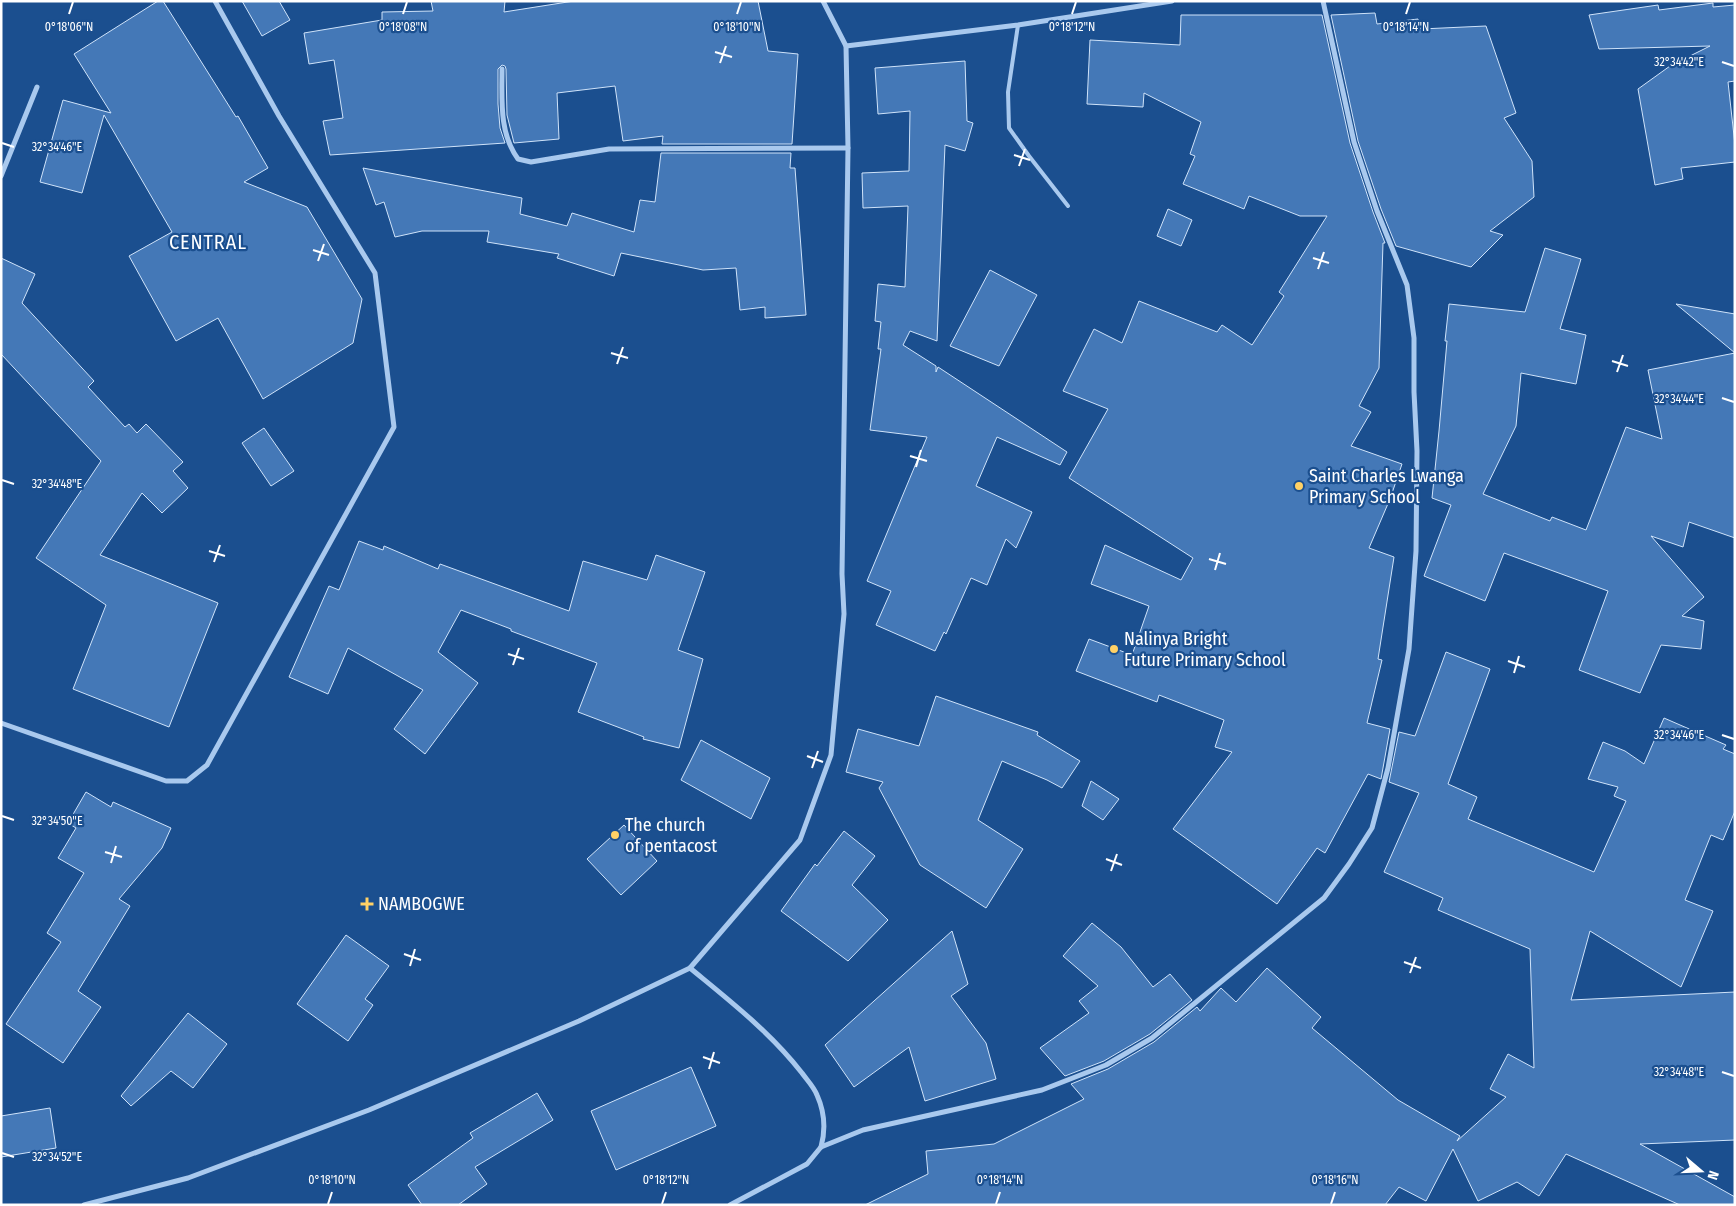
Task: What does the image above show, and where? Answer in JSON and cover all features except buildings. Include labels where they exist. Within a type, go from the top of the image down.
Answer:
[{"type":"street","points":[[1,723],[166,781],[187,781],[194,776],[207,765],[394,427],[375,273],[279,116],[215,1]]},
{"type":"street","points":[[84,1205],[188,1178],[369,1110],[579,1021],[690,968],[800,840],[831,755],[844,614],[842,574],[848,148],[846,46],[823,1]]},
{"type":"street","points":[[846,46],[1018,25],[1172,1]]},
{"type":"street","points":[[730,1205],[807,1164],[821,1148],[863,1130],[1042,1090],[1106,1065],[1152,1038],[1324,898],[1372,828],[1388,768],[1409,649],[1416,551],[1417,451],[1414,338],[1407,285],[1377,211],[1354,142],[1323,1]]},
{"type":"street","points":[[502,69],[502,120],[510,148],[518,159],[530,162],[609,149],[848,148]]},
{"type":"street","points":[[1,176],[37,87]]},
{"type":"street","points":[[690,968],[758,1024],[784,1050],[817,1093],[824,1116],[825,1131],[821,1148]]},
{"type":"lane","points":[[1018,25],[1008,92],[1009,128],[1068,206]]},
{"type":"place","name":"Saint Charles Lwanga Primary School","points":[[1299,486]]},
{"type":"place","name":"Nalinya Bright Future Primary School","points":[[1114,649]]},
{"type":"place","name":"The church of pentacost","points":[[615,835]]},
{"type":"place","name":"NAMBOGWE","points":[[367,904]]},
{"type":"district","name":"CENTRAL","points":[[208,242]]}]
